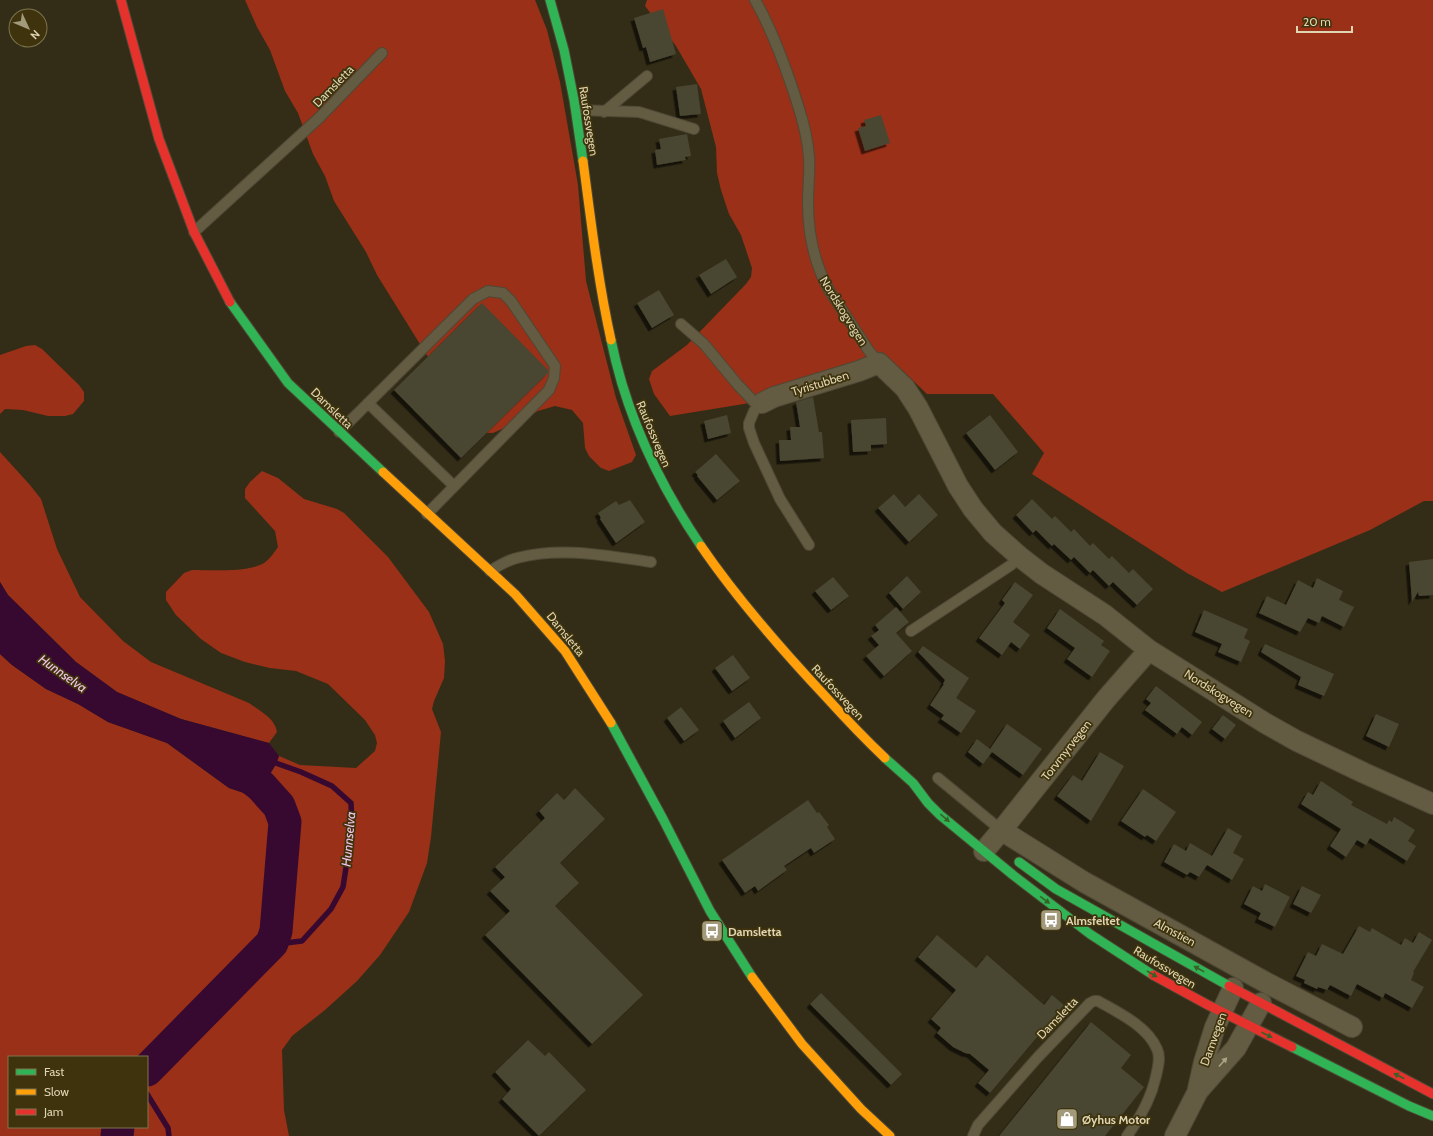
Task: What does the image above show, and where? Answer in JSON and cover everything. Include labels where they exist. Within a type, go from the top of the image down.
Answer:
[{"type":"main road","name":"Damsletta","points":[[121,0],[159,139],[194,232],[230,302],[288,382],[339,432],[515,594],[565,651],[607,716],[706,904],[757,985],[802,1044],[861,1109],[890,1136]]},
{"type":"main road","name":"Raufossvegen","points":[[550,0],[565,50],[577,110],[598,270],[609,333],[627,401],[639,434],[663,485],[684,521],[716,568],[744,604],[834,707],[919,789],[931,806],[992,842],[1038,894],[1132,963],[1174,988],[1433,1116]]},
{"type":"main road","name":"Raufossvegen","points":[[919,789],[937,799]]},
{"type":"main road","name":"Raufossvegen","points":[[1012,857],[1056,889],[1233,988],[1433,1094]]},
{"type":"street","name":"Tyristubben","points":[[760,405],[774,397],[859,371],[879,363]]},
{"type":"street","name":"Nordskogvegen","points":[[879,363],[905,388],[915,403],[958,486],[973,509],[993,533],[1020,558],[1105,615],[1149,650],[1265,723],[1297,741],[1433,804]]},
{"type":"street","name":"Torvmyrvegen","points":[[992,842],[1066,752],[1106,699],[1149,650]]},
{"type":"street","name":"Almstien","points":[[992,842],[1084,882],[1265,982],[1352,1027]]},
{"type":"street","name":"Damvegen","points":[[1198,1091],[1204,1062],[1215,1027],[1233,988]]},
{"type":"street","name":"Damvegen","points":[[1175,1136],[1198,1091],[1236,1048],[1261,1003]]},
{"type":"lane","name":"Nordskogvegen","points":[[755,0],[783,61],[804,123],[809,157],[809,224],[814,256],[823,280],[829,290],[869,351],[879,363]]},
{"type":"lane","name":"Damsletta","points":[[194,232],[319,118],[382,53]]},
{"type":"lane","points":[[604,112],[647,76]]},
{"type":"lane","points":[[577,110],[639,112],[694,129]]},
{"type":"lane","points":[[339,432],[473,299],[488,291],[503,293],[511,301],[555,366],[554,378],[549,390],[427,514]]},
{"type":"lane","points":[[681,324],[704,344],[738,385],[760,405],[754,411],[749,422],[749,428],[754,443],[780,499],[809,545]]},
{"type":"lane","points":[[368,404],[454,486]]},
{"type":"lane","points":[[490,570],[517,558],[558,552],[651,562]]},
{"type":"lane","points":[[911,631],[1020,558]]},
{"type":"lane","points":[[938,778],[992,842]]},
{"type":"lane","name":"Damsletta","points":[[973,1136],[978,1125],[1038,1057],[1090,1003],[1098,1001],[1122,1014],[1145,1032],[1158,1050],[1159,1058],[1152,1093],[1136,1124],[1127,1136]]},
{"type":"shaded area","points":[[245,0],[535,0],[547,30],[560,82],[578,185],[586,281],[616,398],[636,455],[632,462],[609,471],[601,468],[589,456],[585,448],[583,423],[572,410],[555,406],[538,411],[493,433],[468,432],[428,357],[377,275],[366,252],[334,201],[325,176],[313,154],[298,113],[285,91],[270,50],[257,27]]},
{"type":"shaded area","points":[[647,0],[1433,0],[1433,501],[1424,501],[1370,530],[1222,592],[1187,573],[1032,474],[1044,453],[993,394],[927,394],[902,370],[885,365],[762,401],[670,416],[654,394],[649,379],[652,371],[687,345],[746,284],[751,277],[752,268],[741,235],[729,214],[721,190],[717,173],[716,147],[701,89],[676,46],[645,6]]},
{"type":"shaded area","points":[[35,345],[42,349],[79,385],[84,392],[84,401],[73,414],[65,416],[48,416],[23,410],[5,409],[0,414],[0,355],[26,346]]},
{"type":"shaded area","points":[[0,452],[41,499],[57,549],[80,597],[123,641],[151,662],[249,703],[266,715],[276,727],[277,732],[269,743],[181,719],[117,692],[76,662],[8,595],[0,582]]},
{"type":"shaded area","points":[[262,471],[278,478],[304,499],[337,509],[344,513],[388,557],[429,612],[443,644],[445,661],[444,678],[432,709],[441,732],[431,837],[427,863],[409,912],[380,955],[357,981],[325,1010],[292,1036],[282,1050],[284,1110],[289,1136],[0,1136],[0,654],[12,665],[46,689],[78,704],[108,722],[167,743],[229,788],[250,795],[267,778],[279,756],[300,765],[356,768],[375,751],[377,743],[375,735],[365,720],[328,684],[296,671],[270,668],[245,662],[221,653],[201,639],[176,615],[166,600],[166,592],[184,573],[192,570],[226,570],[253,567],[265,562],[276,550],[278,547],[275,531],[245,498],[245,489]]},
{"type":"water","points":[[0,582],[8,595],[76,662],[117,692],[181,719],[269,743],[279,756],[271,773],[250,795],[229,788],[167,743],[108,722],[78,704],[46,689],[12,665],[0,654]]},
{"type":"building","points":[[663,9],[676,54],[650,62],[646,47],[643,48],[634,18]]},
{"type":"building","points":[[697,84],[701,114],[680,116],[676,87]]},
{"type":"building","points":[[881,115],[890,143],[865,151],[858,128],[866,126],[864,120]]},
{"type":"building","points":[[687,134],[691,156],[685,157],[686,160],[657,165],[655,150],[661,149],[659,139]]},
{"type":"building","points":[[726,259],[737,277],[711,294],[699,275]]},
{"type":"building","points":[[659,290],[674,315],[652,328],[637,303]]},
{"type":"building","points":[[482,303],[548,370],[548,373],[461,458],[394,390]]},
{"type":"building","points":[[813,397],[819,432],[822,432],[824,458],[780,461],[779,440],[791,440],[790,427],[800,427],[796,402]]},
{"type":"building","points":[[727,415],[731,433],[708,439],[704,421]]},
{"type":"building","points":[[990,415],[1018,452],[995,470],[966,433]]},
{"type":"building","points":[[886,418],[887,444],[871,445],[871,451],[853,452],[851,420]]},
{"type":"building","points":[[716,454],[740,481],[717,500],[695,472]]},
{"type":"building","points":[[894,494],[905,507],[919,494],[938,515],[909,542],[878,508]]},
{"type":"building","points":[[1032,499],[1052,519],[1055,516],[1071,532],[1074,529],[1090,546],[1093,543],[1109,559],[1112,556],[1129,573],[1133,569],[1153,589],[1137,605],[1113,582],[1109,586],[1093,570],[1090,573],[1074,557],[1071,560],[1054,544],[1052,546],[1036,530],[1033,533],[1016,515]]},
{"type":"building","points":[[630,500],[645,522],[616,543],[600,519],[601,518],[598,513],[616,501],[619,505]]},
{"type":"building","points":[[1433,559],[1433,595],[1419,596],[1418,592],[1412,602],[1409,562]]},
{"type":"building","points":[[907,576],[921,592],[903,609],[889,593]]},
{"type":"building","points":[[833,577],[849,596],[831,610],[815,591]]},
{"type":"building","points":[[1317,578],[1343,591],[1339,600],[1354,607],[1344,627],[1322,616],[1319,623],[1308,618],[1300,632],[1259,613],[1267,596],[1286,605],[1298,580],[1313,588]]},
{"type":"building","points":[[1015,582],[1033,595],[1013,622],[1030,635],[1020,649],[1011,642],[1002,655],[979,638],[1005,603],[1002,600]]},
{"type":"building","points":[[896,607],[909,622],[896,633],[912,651],[884,676],[866,656],[879,645],[871,636],[879,630],[875,625]]},
{"type":"building","points":[[1060,609],[1104,641],[1101,645],[1110,651],[1092,677],[1067,659],[1075,648],[1047,628]]},
{"type":"building","points":[[1204,610],[1248,629],[1244,638],[1250,641],[1241,662],[1218,652],[1222,644],[1195,632]]},
{"type":"building","points":[[1265,644],[1334,674],[1324,696],[1298,685],[1301,677],[1261,652]]},
{"type":"building","points":[[923,646],[969,678],[956,698],[976,711],[961,733],[941,719],[944,715],[930,705],[944,684],[945,680],[918,652]]},
{"type":"building","points":[[733,655],[750,678],[732,691],[715,668]]},
{"type":"building","points":[[1156,686],[1202,722],[1192,735],[1182,727],[1177,734],[1145,710],[1151,703],[1146,699]]},
{"type":"building","points":[[749,702],[761,718],[735,738],[723,721]]},
{"type":"building","points":[[681,707],[699,730],[684,741],[667,718]]},
{"type":"building","points":[[1376,714],[1399,724],[1389,747],[1366,736]]},
{"type":"building","points":[[1223,715],[1236,725],[1225,739],[1212,729]]},
{"type":"building","points":[[1007,724],[1042,749],[1023,775],[992,752],[983,764],[968,752],[977,739],[990,749]]},
{"type":"building","points":[[1100,752],[1124,766],[1091,821],[1057,796],[1073,775],[1082,781]]},
{"type":"building","points":[[1321,781],[1353,802],[1351,805],[1387,824],[1389,820],[1392,822],[1394,817],[1415,830],[1408,841],[1416,846],[1407,861],[1370,838],[1366,845],[1357,840],[1346,857],[1330,846],[1341,829],[1301,804],[1308,792],[1313,795]]},
{"type":"building","points":[[575,788],[605,819],[560,863],[579,883],[555,906],[643,995],[592,1044],[485,935],[510,911],[490,891],[505,877],[495,867],[545,818],[539,811],[557,793],[564,800]]},
{"type":"building","points":[[1143,789],[1176,812],[1156,841],[1147,835],[1145,837],[1121,821]]},
{"type":"building","points":[[808,800],[817,813],[819,812],[829,825],[827,827],[835,839],[814,853],[811,848],[784,866],[787,870],[758,891],[755,886],[745,893],[722,860]]},
{"type":"building","points":[[1228,828],[1242,836],[1233,853],[1244,859],[1232,880],[1207,865],[1199,877],[1190,872],[1187,875],[1164,862],[1174,844],[1186,851],[1190,843],[1212,856]]},
{"type":"building","points":[[1265,884],[1290,897],[1275,927],[1258,919],[1261,913],[1244,904],[1253,886],[1262,891]]},
{"type":"building","points":[[1302,886],[1321,895],[1311,913],[1293,904]]},
{"type":"building","points":[[1359,926],[1370,932],[1372,928],[1401,945],[1405,938],[1413,943],[1419,932],[1432,940],[1413,972],[1414,973],[1411,980],[1424,987],[1412,1008],[1385,993],[1383,998],[1357,984],[1351,996],[1330,985],[1327,990],[1318,987],[1317,989],[1304,983],[1305,980],[1296,976],[1308,952],[1316,956],[1322,944],[1343,954]]},
{"type":"building","points":[[937,935],[976,968],[987,955],[1044,1005],[1052,995],[1064,1005],[990,1093],[978,1083],[989,1070],[970,1054],[953,1047],[937,1033],[941,1028],[931,1019],[956,990],[918,957]]},
{"type":"building","points":[[821,993],[902,1074],[891,1085],[810,1004]]},
{"type":"building","points":[[1091,1022],[1131,1055],[1121,1068],[1144,1087],[1105,1136],[999,1136]]},
{"type":"building","points":[[528,1040],[545,1056],[549,1052],[586,1090],[539,1136],[502,1099],[511,1089],[495,1072]]},
{"type":"waterway","name":"Hunnselva","points":[[148,1069],[272,943],[276,931],[285,822],[279,806],[261,786],[225,758]]},
{"type":"waterway","name":"Hunnselva","points":[[270,761],[301,772],[332,786],[351,803],[352,829],[343,887],[331,909],[302,941],[277,944],[272,943]]},
{"type":"waterway","points":[[148,1096],[168,1128],[169,1136]]},
{"type":"waterway","name":"Hunnselva","points":[[117,1136],[118,1128]]},
{"type":"traffic: fast","points":[[550,0],[564,50],[574,100],[583,161]]},
{"type":"traffic: fast","points":[[230,302],[288,383],[383,472]]},
{"type":"traffic: fast","points":[[611,340],[625,395],[646,448],[671,498],[701,546]]},
{"type":"traffic: fast","points":[[611,723],[663,819],[710,911],[752,977]]},
{"type":"traffic: fast","points":[[885,758],[913,783],[928,803],[940,815],[1013,875],[1090,934],[1153,975]]},
{"type":"traffic: fast","points":[[1019,862],[1056,889],[1229,986]]},
{"type":"traffic: fast","points":[[1292,1047],[1409,1106],[1433,1116]]},
{"type":"traffic: slow","points":[[583,161],[606,318],[611,340]]},
{"type":"traffic: slow","points":[[383,472],[515,594],[565,651],[611,723]]},
{"type":"traffic: slow","points":[[701,546],[730,586],[776,642],[848,721],[885,758]]},
{"type":"traffic: slow","points":[[752,977],[802,1044],[861,1109],[890,1136]]},
{"type":"traffic: jam","points":[[121,0],[159,139],[194,232],[230,302]]},
{"type":"traffic: jam","points":[[1153,975],[1208,1005],[1292,1047]]},
{"type":"traffic: jam","points":[[1229,986],[1433,1094]]},
{"type":"place","name":"Almsfeltet","points":[[1051,920]]},
{"type":"place","name":"Damsletta","points":[[712,931]]},
{"type":"place","name":"Øyhus Motor","points":[[1067,1119]]}]
